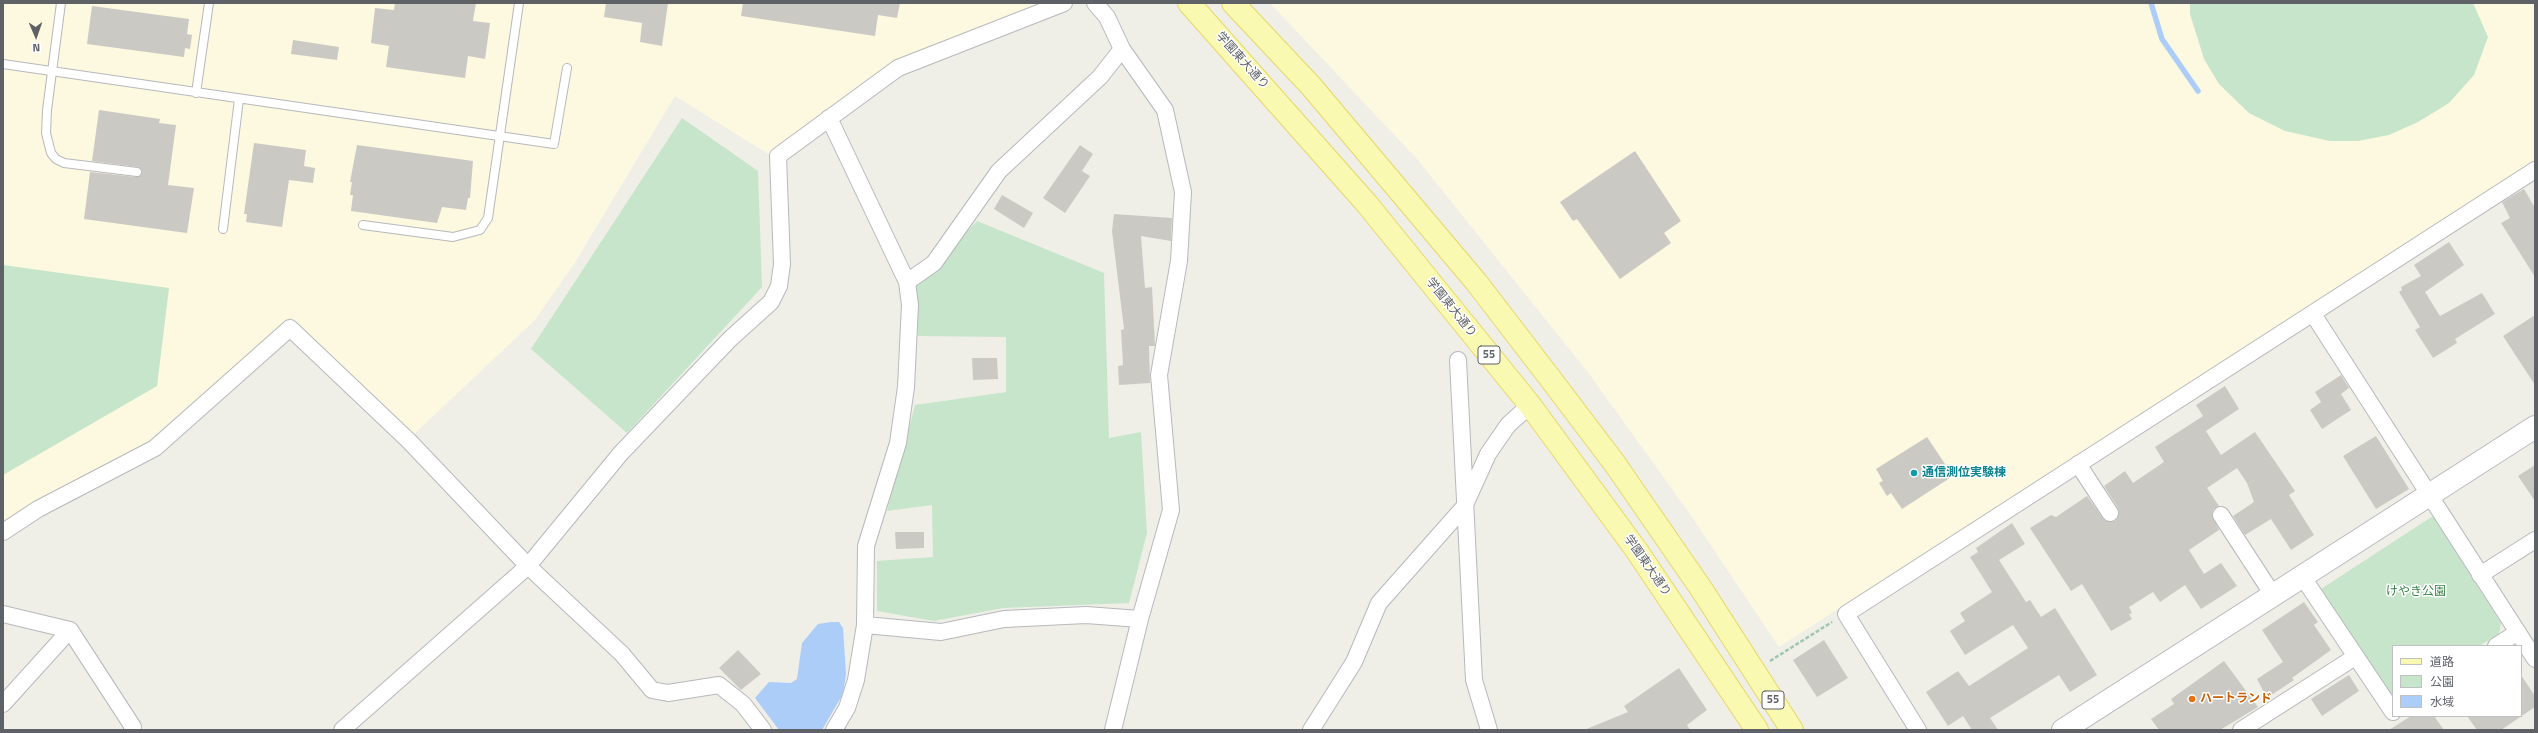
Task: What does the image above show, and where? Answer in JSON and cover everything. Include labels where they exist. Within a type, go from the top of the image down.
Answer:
[{"type":"main road","name":"学園東大通り","points":[[1190,3],[1366,204],[1530,405],[1637,551],[1757,730]]},
{"type":"main road","name":"55","points":[[1233,3],[1311,86],[1481,290],[1615,464],[1702,590],[1755,670],[1792,730]]},
{"type":"street","points":[[342,730],[528,566],[621,453],[730,339],[770,302],[778,286],[782,264],[778,156],[898,68],[1064,3]]},
{"type":"street","points":[[1095,3],[1107,17],[1122,49],[1165,110],[1183,192],[1179,261],[1159,375],[1171,510],[1140,619],[1113,730]]},
{"type":"street","points":[[907,282],[934,263],[1000,171],[1100,77],[1122,49]]},
{"type":"street","points":[[830,118],[907,282],[910,305],[906,387],[898,443],[866,546],[865,625],[856,680],[847,708],[834,730]]},
{"type":"street","points":[[1918,730],[1846,614],[2535,170]]},
{"type":"street","points":[[2313,314],[2428,496],[2535,659]]},
{"type":"street","points":[[3,532],[38,509],[155,448],[290,328],[409,441],[528,566],[622,654],[652,690],[668,693],[719,685],[743,704],[764,730]]},
{"type":"street","points":[[1458,360],[1464,507],[1474,680],[1489,730]]},
{"type":"street","points":[[1311,730],[1354,662],[1379,603],[1464,507],[1488,454],[1508,425],[1530,405]]},
{"type":"street","points":[[2064,730],[2535,427]]},
{"type":"street","points":[[2078,464],[2110,513]]},
{"type":"street","points":[[2221,514],[2273,595]]},
{"type":"street","points":[[2480,575],[2535,540]]},
{"type":"street","points":[[2302,576],[2392,711]]},
{"type":"street","points":[[3,614],[70,630],[133,727],[132,730]]},
{"type":"street","points":[[865,625],[942,632],[1004,619],[1086,615],[1140,619]]},
{"type":"street","points":[[3,704],[70,630]]},
{"type":"street","points":[[2498,645],[2518,632]]},
{"type":"street","points":[[2241,730],[2355,657]]},
{"type":"lane","points":[[61,3],[51,72],[46,133],[51,153],[56,159],[64,163],[137,172]]},
{"type":"lane","points":[[196,93],[209,3]]},
{"type":"lane","points":[[363,225],[453,237],[480,230],[488,218],[519,3]]},
{"type":"lane","points":[[3,64],[554,144],[567,68]]},
{"type":"lane","points":[[223,229],[239,99]]},
{"type":"path","points":[[1755,670],[1846,614]]},
{"type":"shaded area","points":[[3,3],[1044,3],[894,61],[770,155],[675,96],[574,264],[535,320],[412,436],[291,317],[146,443],[34,504],[3,523]]},
{"type":"shaded area","points":[[1270,3],[2535,3],[2535,160],[1779,647],[1687,510],[1590,375],[1417,159]]},
{"type":"green space","points":[[2190,3],[2473,3],[2488,37],[2474,75],[2449,103],[2418,122],[2389,135],[2358,141],[2330,141],[2285,131],[2249,113],[2219,84],[2204,59],[2190,14]]},
{"type":"green space","points":[[682,118],[758,171],[762,287],[627,433],[531,349]]},
{"type":"green space","points":[[977,221],[1104,273],[1109,438],[1141,432],[1147,533],[1129,603],[1003,608],[934,621],[877,611],[877,561],[933,557],[932,505],[887,511],[915,405],[1006,392],[1006,337],[918,336],[916,285]]},
{"type":"green space","points":[[3,265],[169,288],[157,386],[3,475]]},
{"type":"green space","name":"けやき公園","points":[[2433,516],[2501,623],[2499,634],[2481,645],[2392,645],[2392,694],[2388,693],[2321,589]]},
{"type":"water","points":[[839,622],[843,628],[846,674],[843,694],[822,730],[779,730],[755,698],[769,682],[791,683],[797,679],[802,643],[818,624]]},
{"type":"building","points":[[395,3],[476,3],[473,21],[490,23],[485,59],[468,56],[465,78],[386,67],[389,46],[371,43],[375,8],[394,10]]},
{"type":"building","points":[[606,3],[668,3],[662,46],[640,42],[642,23],[604,17]]},
{"type":"building","points":[[743,3],[900,3],[897,18],[878,15],[875,36],[741,16]]},
{"type":"building","points":[[92,6],[189,19],[187,34],[192,35],[190,49],[185,48],[184,57],[87,44]]},
{"type":"building","points":[[293,40],[339,47],[337,60],[291,54]]},
{"type":"building","points":[[99,110],[160,119],[159,123],[176,125],[168,185],[194,188],[187,233],[84,219],[90,172],[136,177],[142,173],[138,167],[92,161]]},
{"type":"building","points":[[254,143],[306,150],[304,166],[315,168],[313,183],[289,180],[282,227],[246,222],[247,214],[244,214]]},
{"type":"building","points":[[357,145],[473,161],[470,198],[468,198],[466,210],[442,207],[437,223],[351,211],[353,195],[350,195],[352,182],[350,182]]},
{"type":"building","points":[[1080,145],[1093,154],[1082,171],[1090,176],[1065,213],[1043,198]]},
{"type":"building","points":[[1635,151],[1681,221],[1664,233],[1671,243],[1620,279],[1577,219],[1573,221],[1560,202]]},
{"type":"building","points":[[2524,189],[2535,208],[2535,277],[2501,223],[2510,218],[2502,202]]},
{"type":"building","points":[[1002,195],[1033,213],[1024,228],[994,209]]},
{"type":"building","points":[[1114,214],[1172,218],[1171,241],[1141,236],[1145,288],[1152,287],[1155,346],[1149,346],[1150,383],[1119,385],[1118,366],[1123,365],[1121,330],[1124,329],[1112,231]]},
{"type":"building","points":[[2449,242],[2464,265],[2425,292],[2440,316],[2482,293],[2495,314],[2455,339],[2457,343],[2433,358],[2415,330],[2420,327],[2399,292],[2402,290],[2401,287],[2421,276],[2414,265]]},
{"type":"building","points":[[2535,315],[2535,385],[2503,336]]},
{"type":"building","points":[[972,358],[997,358],[998,379],[973,380]]},
{"type":"building","points":[[2341,375],[2349,388],[2341,394],[2351,410],[2322,429],[2310,410],[2321,402],[2315,392]]},
{"type":"building","points":[[2225,386],[2239,409],[2206,431],[2221,455],[2255,432],[2295,491],[2289,495],[2314,535],[2291,550],[2271,519],[2245,535],[2233,516],[2254,502],[2247,483],[2237,468],[2207,488],[2219,506],[2213,510],[2212,515],[2219,530],[2189,550],[2204,574],[2221,563],[2237,586],[2201,609],[2185,585],[2160,602],[2153,592],[2129,607],[2132,613],[2129,614],[2132,619],[2111,631],[2082,584],[2071,591],[2030,528],[2051,515],[2056,517],[2087,496],[2105,521],[2115,521],[2119,513],[2118,508],[2104,486],[2125,471],[2133,483],[2164,462],[2155,447],[2203,416],[2196,405]]},
{"type":"building","points":[[2376,436],[2409,489],[2376,509],[2343,456]]},
{"type":"building","name":"通信測位実験棟","points":[[1927,437],[1953,476],[1902,509],[1891,493],[1887,496],[1879,483],[1883,481],[1876,469]]},
{"type":"building","points":[[2535,465],[2535,501],[2518,476]]},
{"type":"building","points":[[2012,523],[2025,544],[1999,560],[2026,602],[2030,600],[2041,617],[2055,608],[2097,675],[2070,692],[2059,675],[1990,718],[1998,730],[1972,730],[1963,716],[1948,726],[1926,692],[1958,671],[1969,686],[2028,648],[2013,625],[1965,655],[1950,631],[1965,621],[1960,613],[1992,592],[1970,557],[1978,552],[1976,548]]},
{"type":"building","points":[[895,532],[924,532],[924,548],[896,549]]},
{"type":"building","points":[[2304,602],[2318,622],[2314,625],[2331,650],[2292,678],[2294,680],[2267,698],[2257,679],[2283,662],[2262,630]]},
{"type":"building","points":[[1824,640],[1848,678],[1817,697],[1793,660]]},
{"type":"building","points":[[738,650],[761,674],[741,690],[719,668]]},
{"type":"building","points":[[2224,661],[2258,707],[2220,730],[2159,730],[2151,719],[2174,704],[2171,699]]},
{"type":"building","points":[[1679,668],[1707,710],[1687,725],[1690,730],[1584,730],[1628,712],[1624,706]]},
{"type":"building","points":[[2349,675],[2359,691],[2322,716],[2311,699]]},
{"type":"building","points":[[2522,676],[2535,696],[2535,707],[2522,716]]},
{"type":"building","points":[[2409,717],[2435,717],[2444,730],[2389,730]]},
{"type":"building","points":[[2468,717],[2520,717],[2501,730],[2477,730]]},
{"type":"waterway","points":[[2151,3],[2162,39],[2198,91]]},
{"type":"place","name":"通信測位実験棟","points":[[1914,473]]},
{"type":"place","name":"ハートランド","points":[[2192,699]]}]
